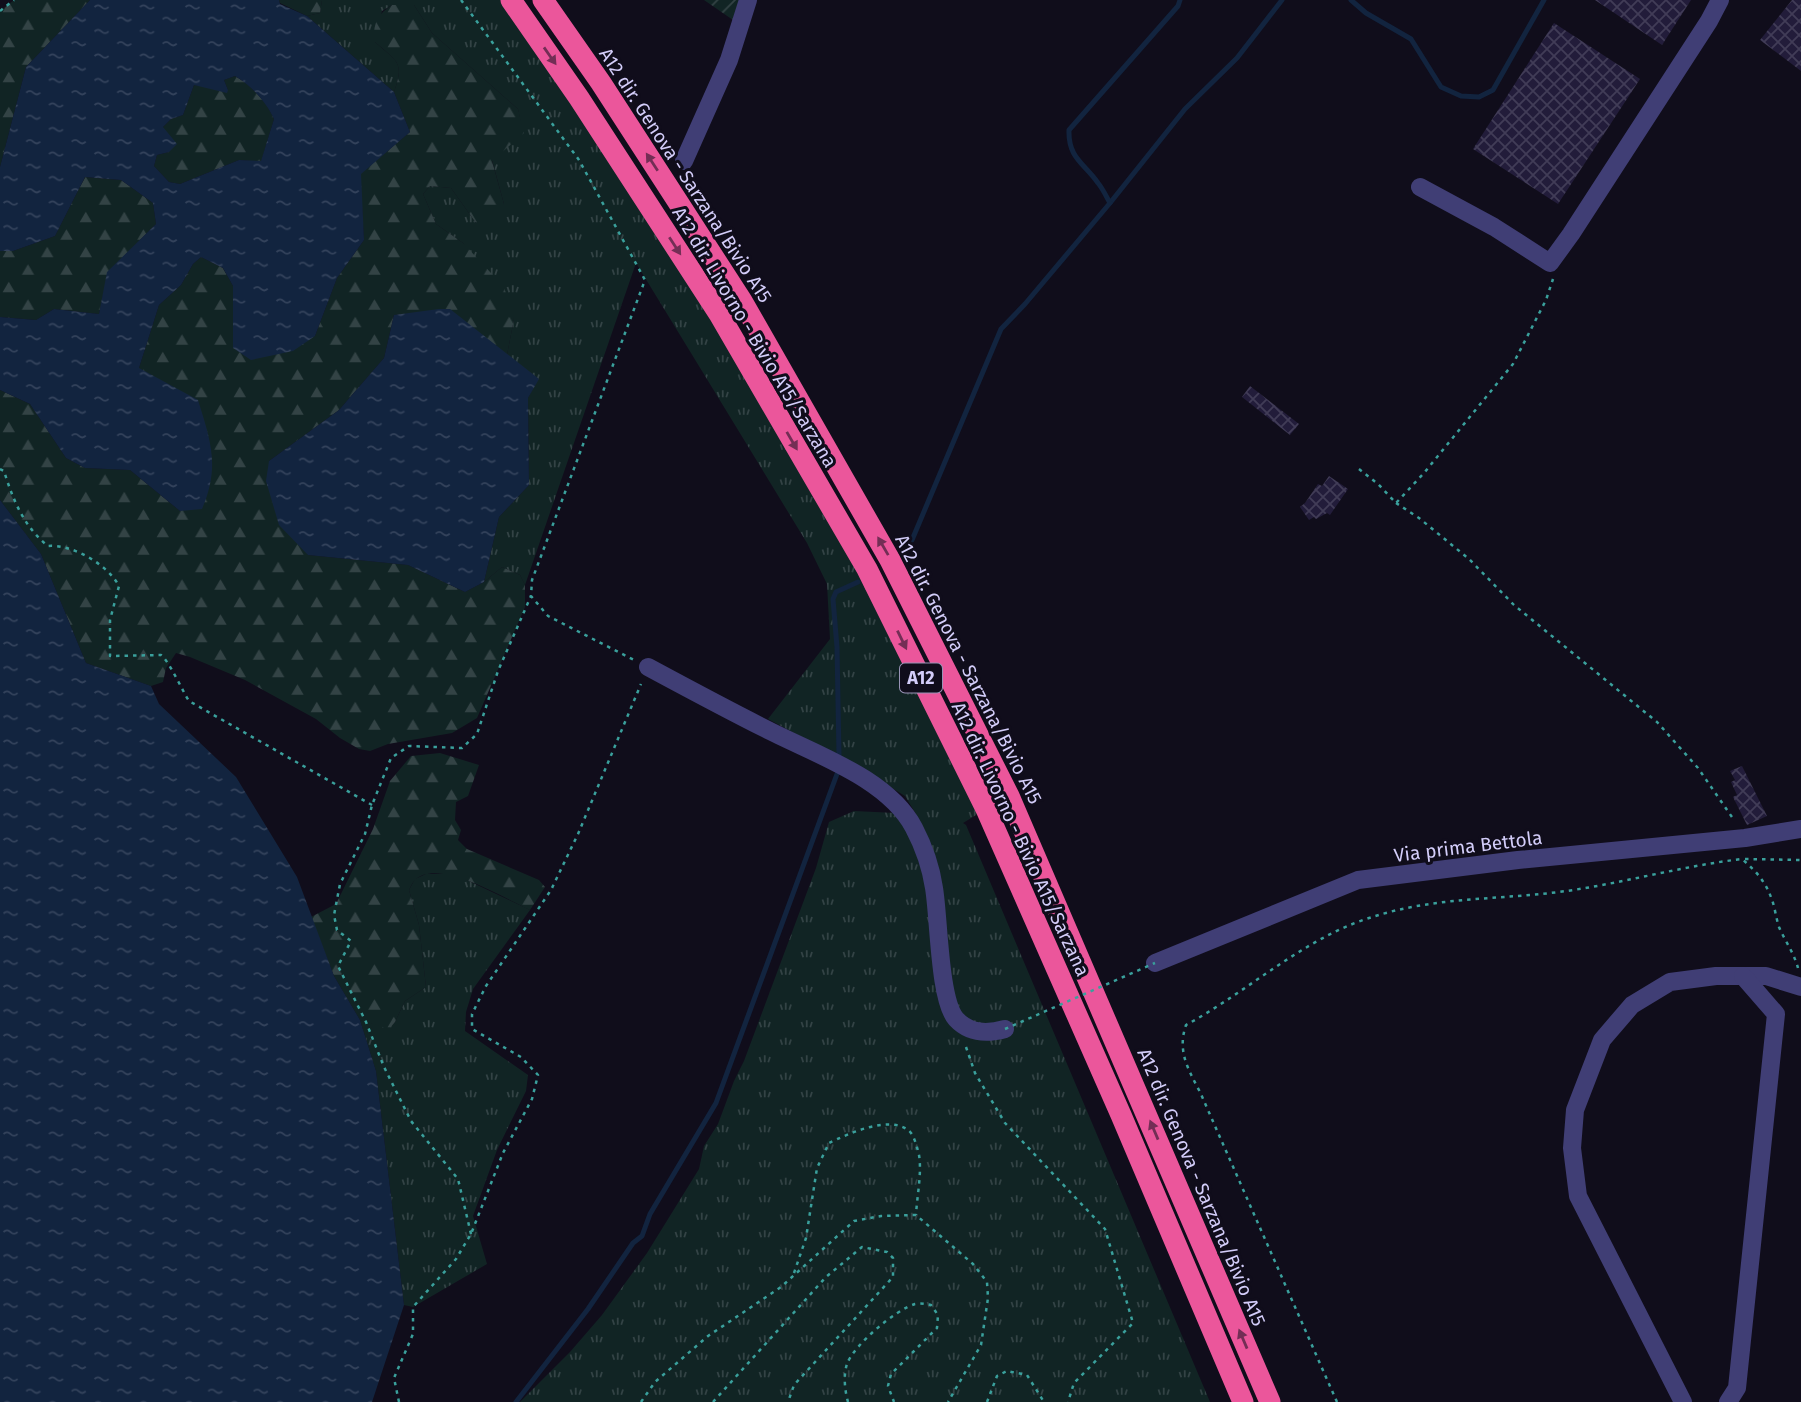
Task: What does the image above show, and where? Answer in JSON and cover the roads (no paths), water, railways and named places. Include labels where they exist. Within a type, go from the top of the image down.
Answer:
[{"type":"highway","name":"A12 dir. Livorno - Bivio A15/Sarzana","points":[[511,0],[579,98],[719,314],[867,569],[986,809],[1121,1115],[1243,1402]]},
{"type":"highway","name":"A12 dir. Genova - Sarzana/Bivio A15","points":[[543,0],[742,301],[890,560],[1009,796],[1270,1402]]},
{"type":"street","points":[[684,161],[729,60],[748,0]]},
{"type":"street","points":[[1420,187],[1494,227],[1550,262],[1571,234],[1720,0]]},
{"type":"street","points":[[648,667],[852,773],[890,797],[909,818],[923,846],[934,886],[946,996],[955,1018],[969,1028],[988,1034],[1005,1028]]},
{"type":"street","name":"Via prima Bettola","points":[[1155,963],[1357,880],[1518,860],[1745,838],[1801,829]]},
{"type":"street","points":[[1684,1402],[1578,1196],[1572,1148],[1575,1110],[1602,1040],[1632,1005],[1670,982],[1716,976],[1766,976],[1797,986]]},
{"type":"street","points":[[1728,1402],[1737,1388],[1776,1014],[1743,976]]},
{"type":"water","points":[[90,0],[279,0],[280,4],[307,16],[394,92],[410,132],[361,174],[364,240],[337,278],[315,336],[293,351],[251,360],[233,348],[233,286],[223,268],[201,257],[193,264],[181,285],[159,305],[139,368],[198,400],[212,454],[211,480],[202,509],[180,511],[130,470],[85,468],[66,458],[30,404],[0,390],[0,317],[36,320],[54,309],[99,314],[107,272],[156,224],[153,203],[121,180],[85,177],[55,236],[13,251],[0,251],[0,167],[26,67]],"holes":[[[235,76],[258,94],[274,119],[261,161],[239,160],[180,184],[169,182],[154,166],[157,155],[169,152],[177,144],[163,127],[171,119],[183,115],[194,85],[227,93],[224,80]]]},
{"type":"water","points":[[450,309],[539,379],[528,398],[529,485],[499,517],[484,582],[465,592],[408,565],[308,555],[279,525],[266,481],[269,461],[339,410],[384,358],[394,315]]},
{"type":"water","points":[[0,500],[41,554],[86,663],[151,686],[159,704],[236,777],[297,877],[334,976],[360,1020],[376,1071],[404,1305],[372,1402],[0,1402]]},
{"type":"waterway","points":[[912,540],[1001,329],[1110,203],[1100,185],[1074,154],[1069,130],[1178,6],[1180,0]]},
{"type":"waterway","points":[[1110,203],[1185,109],[1237,58],[1282,0]]},
{"type":"waterway","points":[[1351,0],[1366,13],[1411,39],[1441,87],[1461,96],[1479,97],[1493,90],[1544,0]]},
{"type":"waterway","points":[[839,755],[837,647],[833,599],[836,592],[858,582]]},
{"type":"waterway","points":[[516,1402],[588,1309],[633,1243],[642,1236],[650,1214],[716,1103],[837,774]]}]
